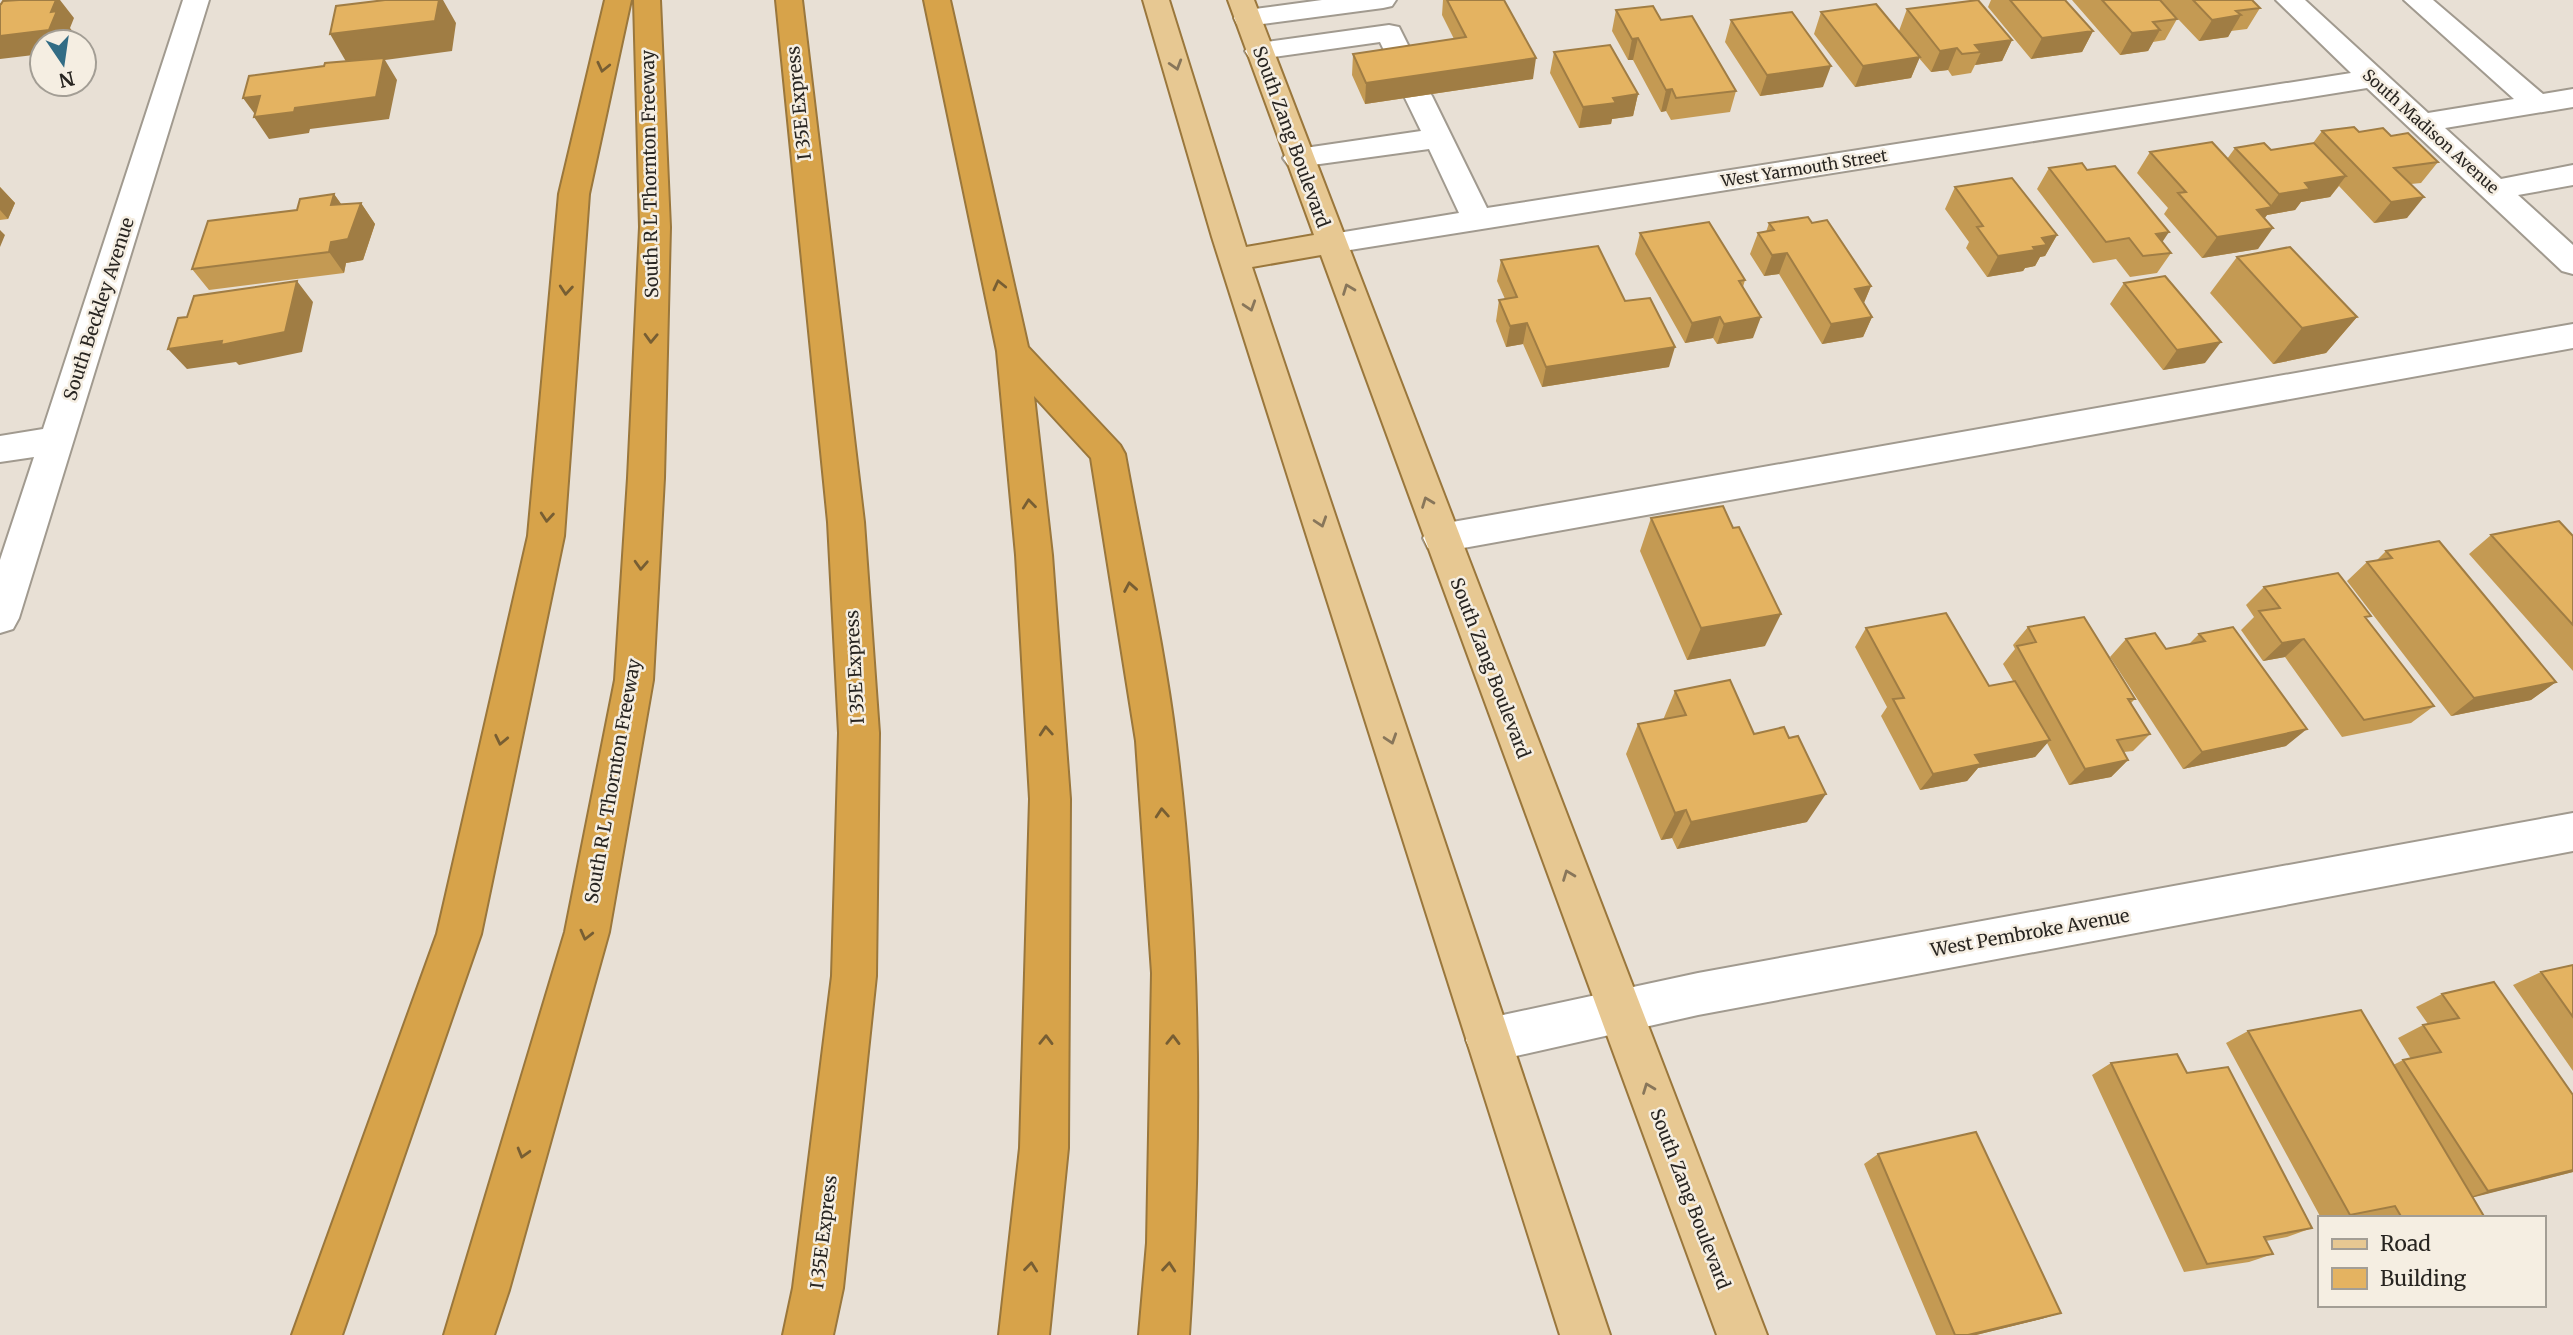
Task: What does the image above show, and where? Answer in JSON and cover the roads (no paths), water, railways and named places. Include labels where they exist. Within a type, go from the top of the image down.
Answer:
[{"type":"highway","points":[[317,1335],[459,934],[545,536],[574,194],[618,0]]},
{"type":"highway","name":"South R L Thornton Freeway","points":[[469,1335],[587,932],[634,680],[646,478],[655,227],[647,0]]},
{"type":"highway","name":"I 35E Express","points":[[789,0],[846,522],[859,733],[854,976],[818,1288],[808,1335]]},
{"type":"highway","points":[[937,0],[1013,351],[1034,555],[1050,799],[1044,1148],[1024,1335]]},
{"type":"highway","points":[[1013,351],[1108,454],[1156,741],[1174,973],[1171,1243],[1164,1335]]},
{"type":"main road","points":[[1156,0],[1236,259],[1585,1335]]},
{"type":"main road","name":"South Zang Boulevard","points":[[1244,9],[1742,1335]]},
{"type":"main road","name":"West Yarmouth Street","points":[[1236,259],[1331,243]]},
{"type":"street","name":"South Beckley Avenue","points":[[0,618],[196,0]]},
{"type":"street","points":[[1244,9],[1383,0]]},
{"type":"street","name":"South Madison Avenue","points":[[2289,0],[2573,263]]},
{"type":"street","points":[[2417,0],[2537,104]]},
{"type":"street","points":[[1259,51],[1389,33],[1405,67]]},
{"type":"street","name":"West Yarmouth Street","points":[[1331,243],[2373,78]]},
{"type":"street","points":[[1418,96],[1478,220]]},
{"type":"street","points":[[2422,124],[2573,98]]},
{"type":"street","points":[[1298,158],[1438,138]]},
{"type":"street","points":[[2495,190],[2573,175]]},
{"type":"street","points":[[1441,538],[2573,336]]},
{"type":"street","points":[[0,449],[58,439]]},
{"type":"street","name":"West Pembroke Avenue","points":[[1489,1040],[1618,1010],[2573,832]]}]
